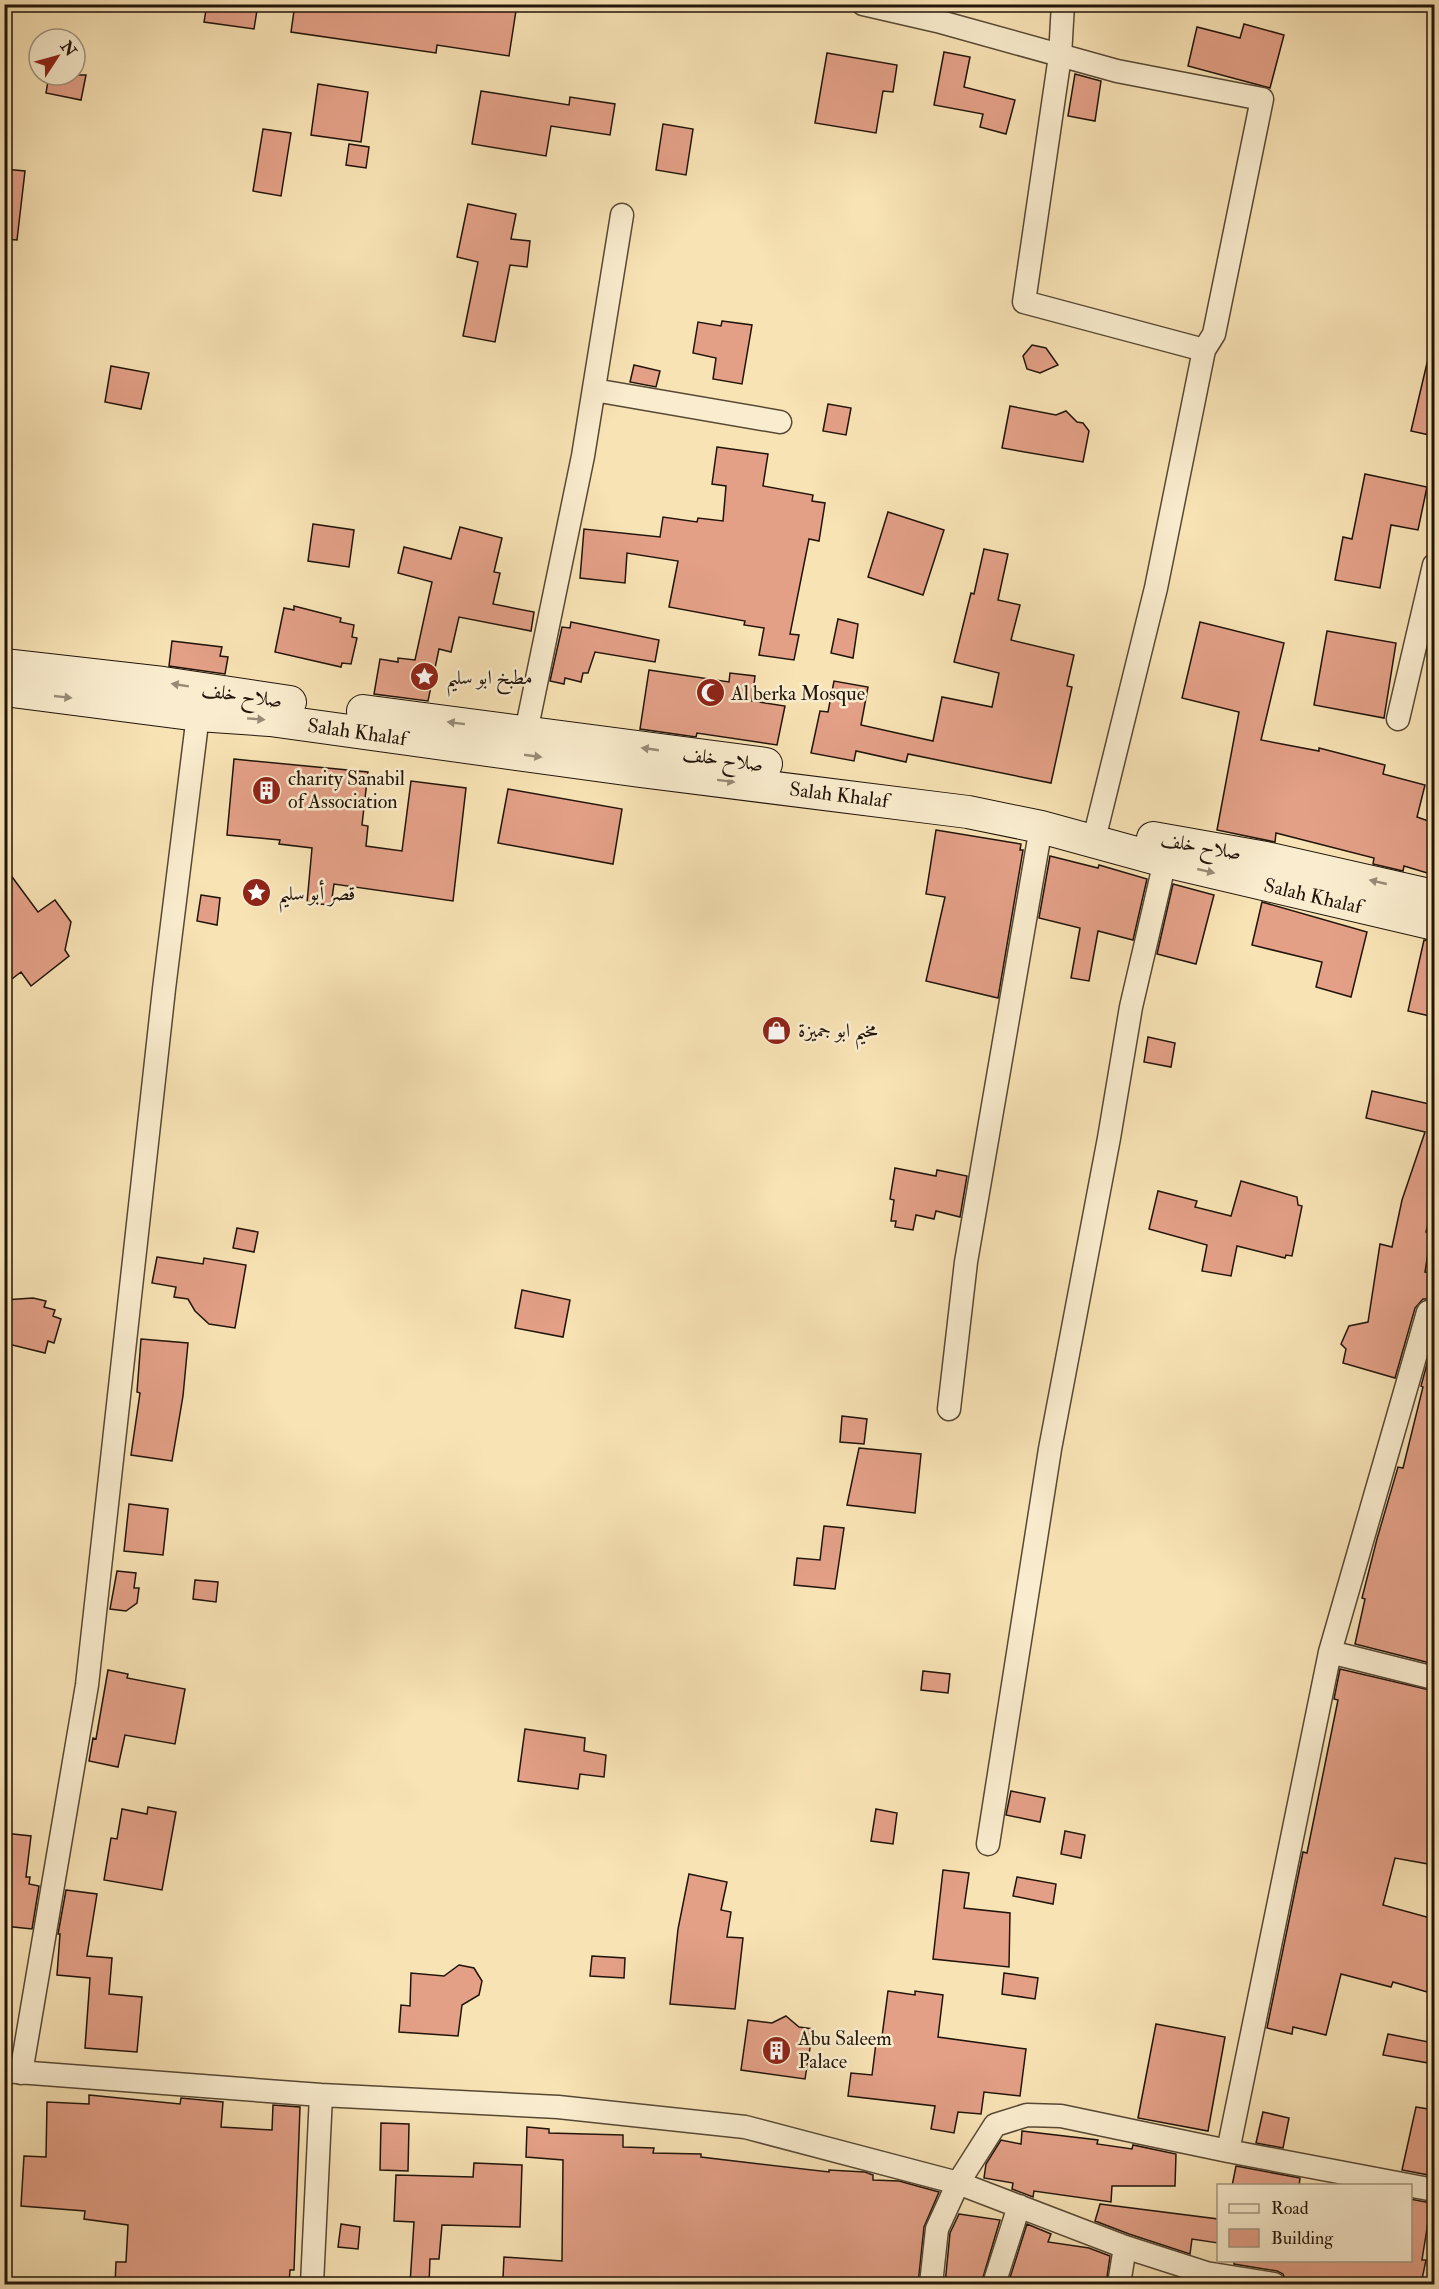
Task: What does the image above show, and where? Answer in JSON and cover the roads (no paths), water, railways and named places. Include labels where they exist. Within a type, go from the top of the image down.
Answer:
[{"type":"main road","name":"صلاح خلف","points":[[4,664],[163,683],[992,797],[1097,827],[1266,858],[1434,896]]},
{"type":"main road","name":"صلاح خلف","points":[[4,690],[198,715]]},
{"type":"main road","name":"Salah Khalaf","points":[[198,715],[270,720],[640,771],[916,804],[1041,827],[1165,861],[1434,924]]},
{"type":"street","points":[[863,4],[937,21],[1060,56],[1161,80],[1262,99],[1214,334],[1204,350],[1156,588],[1097,827]]},
{"type":"street","points":[[1063,4],[1060,56],[1024,302],[1204,350]]},
{"type":"street","points":[[526,732],[583,456],[622,215]]},
{"type":"street","points":[[594,390],[780,422]]},
{"type":"street","points":[[1398,719],[1434,566]]},
{"type":"street","points":[[198,715],[161,1012],[87,1685],[13,2072],[321,2095],[558,2107],[745,2127],[958,2183],[1125,2247],[1206,2273],[1274,2284]]},
{"type":"street","points":[[949,1409],[966,1262],[1041,827]]},
{"type":"street","points":[[988,1844],[1050,1449],[1109,1138],[1131,1007],[1165,861]]},
{"type":"street","points":[[1228,2151],[1330,1652],[1428,1311],[1434,1313]]},
{"type":"street","points":[[1330,1652],[1434,1678]]},
{"type":"street","points":[[312,2284],[321,2095]]},
{"type":"street","points":[[931,2284],[937,2229],[958,2183],[995,2125],[1027,2115],[1061,2116],[1402,2184]]},
{"type":"street","points":[[1412,2186],[1434,2190]]},
{"type":"street","points":[[994,2284],[1019,2206]]},
{"type":"street","points":[[1119,2284],[1125,2247]]},
{"type":"place","name":"مطبخ ابو سليم","points":[[425,677]]},
{"type":"place","name":"Al berka Mosque","points":[[710,693]]},
{"type":"place","name":"charity Sanabil of Association","points":[[267,790]]},
{"type":"place","name":"قصر أبو سليم","points":[[257,893]]},
{"type":"place","name":"مخيم ابو جميزة","points":[[777,1030]]},
{"type":"place","name":"Abu Saleem Palace","points":[[777,2050]]}]
